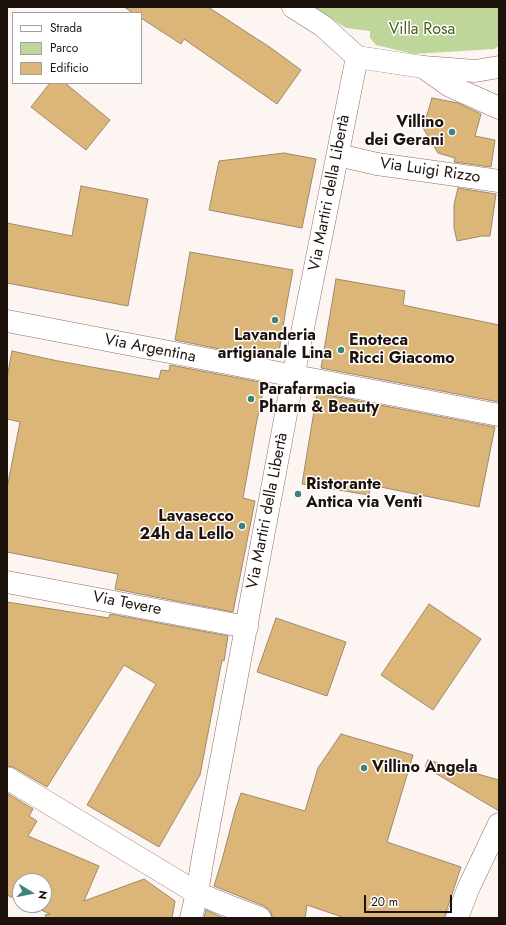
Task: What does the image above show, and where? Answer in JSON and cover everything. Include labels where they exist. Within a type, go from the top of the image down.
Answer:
[{"type":"street","points":[[293,7],[323,26],[357,57],[423,67],[475,71],[499,67]]},
{"type":"street","name":"Via Martiri della Libertà","points":[[191,918],[197,893],[294,376],[357,57]]},
{"type":"street","points":[[423,67],[450,86],[499,108]]},
{"type":"street","name":"Via Luigi Rizzo","points":[[338,155],[377,164],[499,181]]},
{"type":"street","name":"Via Argentina","points":[[7,321],[499,415]]},
{"type":"street","name":"Via Tevere","points":[[7,582],[246,627]]},
{"type":"street","points":[[7,778],[197,893],[260,918]]},
{"type":"street","points":[[457,918],[468,889],[499,824]]},
{"type":"green space","name":"Villa Rosa","points":[[312,7],[499,7],[499,46],[494,49],[414,54],[376,45],[370,38],[370,31],[346,28]]},
{"type":"building","points":[[124,7],[208,7],[271,48],[301,70],[277,104],[184,39],[181,44],[142,19],[142,12],[132,12]]},
{"type":"building","points":[[49,84],[66,84],[110,120],[86,150],[31,107]]},
{"type":"building","name":"Villino dei Gerani","points":[[432,98],[458,103],[481,114],[475,136],[495,140],[491,167],[454,162],[455,158],[438,153],[423,128]]},
{"type":"building","points":[[284,153],[316,159],[302,228],[209,210],[219,161]]},
{"type":"building","points":[[81,186],[148,199],[128,306],[7,283],[7,223],[72,236]]},
{"type":"building","points":[[458,188],[496,194],[490,236],[457,241],[454,228],[454,205]]},
{"type":"building","points":[[190,252],[293,270],[279,352],[272,351],[270,359],[175,340]]},
{"type":"building","points":[[336,279],[405,291],[403,305],[499,325],[499,402],[321,368]]},
{"type":"building","points":[[12,351],[58,361],[159,379],[161,370],[169,371],[170,365],[265,383],[243,498],[255,501],[233,612],[115,589],[118,574],[7,552],[7,488],[20,422],[7,419],[7,378]]},
{"type":"building","points":[[317,393],[495,427],[479,507],[371,485],[369,495],[302,484]]},
{"type":"building","points":[[7,602],[109,618],[110,614],[228,636],[200,775],[159,847],[87,805],[156,684],[124,665],[47,787],[13,767],[7,766]]},
{"type":"building","points":[[429,604],[481,639],[433,710],[381,675]]},
{"type":"building","points":[[276,618],[346,642],[327,696],[257,672]]},
{"type":"building","points":[[341,734],[413,755],[387,842],[461,867],[444,918],[345,918],[307,905],[305,918],[272,918],[270,910],[264,906],[214,886],[241,793],[305,811],[318,768]]},
{"type":"building","points":[[428,760],[499,780],[499,811],[425,767]]},
{"type":"building","points":[[7,793],[33,809],[29,816],[37,821],[28,836],[99,866],[84,901],[144,879],[175,901],[172,918],[46,918],[45,915],[52,913],[52,873],[12,873],[12,897],[7,895]]},
{"type":"building","points":[[206,910],[221,917],[225,918],[204,918]]},
{"type":"place","name":"Villino dei Gerani","points":[[452,132]]},
{"type":"place","name":"Lavanderia artigianale Lina","points":[[275,320]]},
{"type":"place","name":"Enoteca Ricci Giacomo","points":[[341,350]]},
{"type":"place","name":"Parafarmacia Pharm & Beauty","points":[[251,399]]},
{"type":"place","name":"Ristorante Antica via Venti","points":[[298,494]]},
{"type":"place","name":"Lavasecco 24h da Lello","points":[[242,526]]},
{"type":"place","name":"Villino Angela","points":[[364,768]]}]
